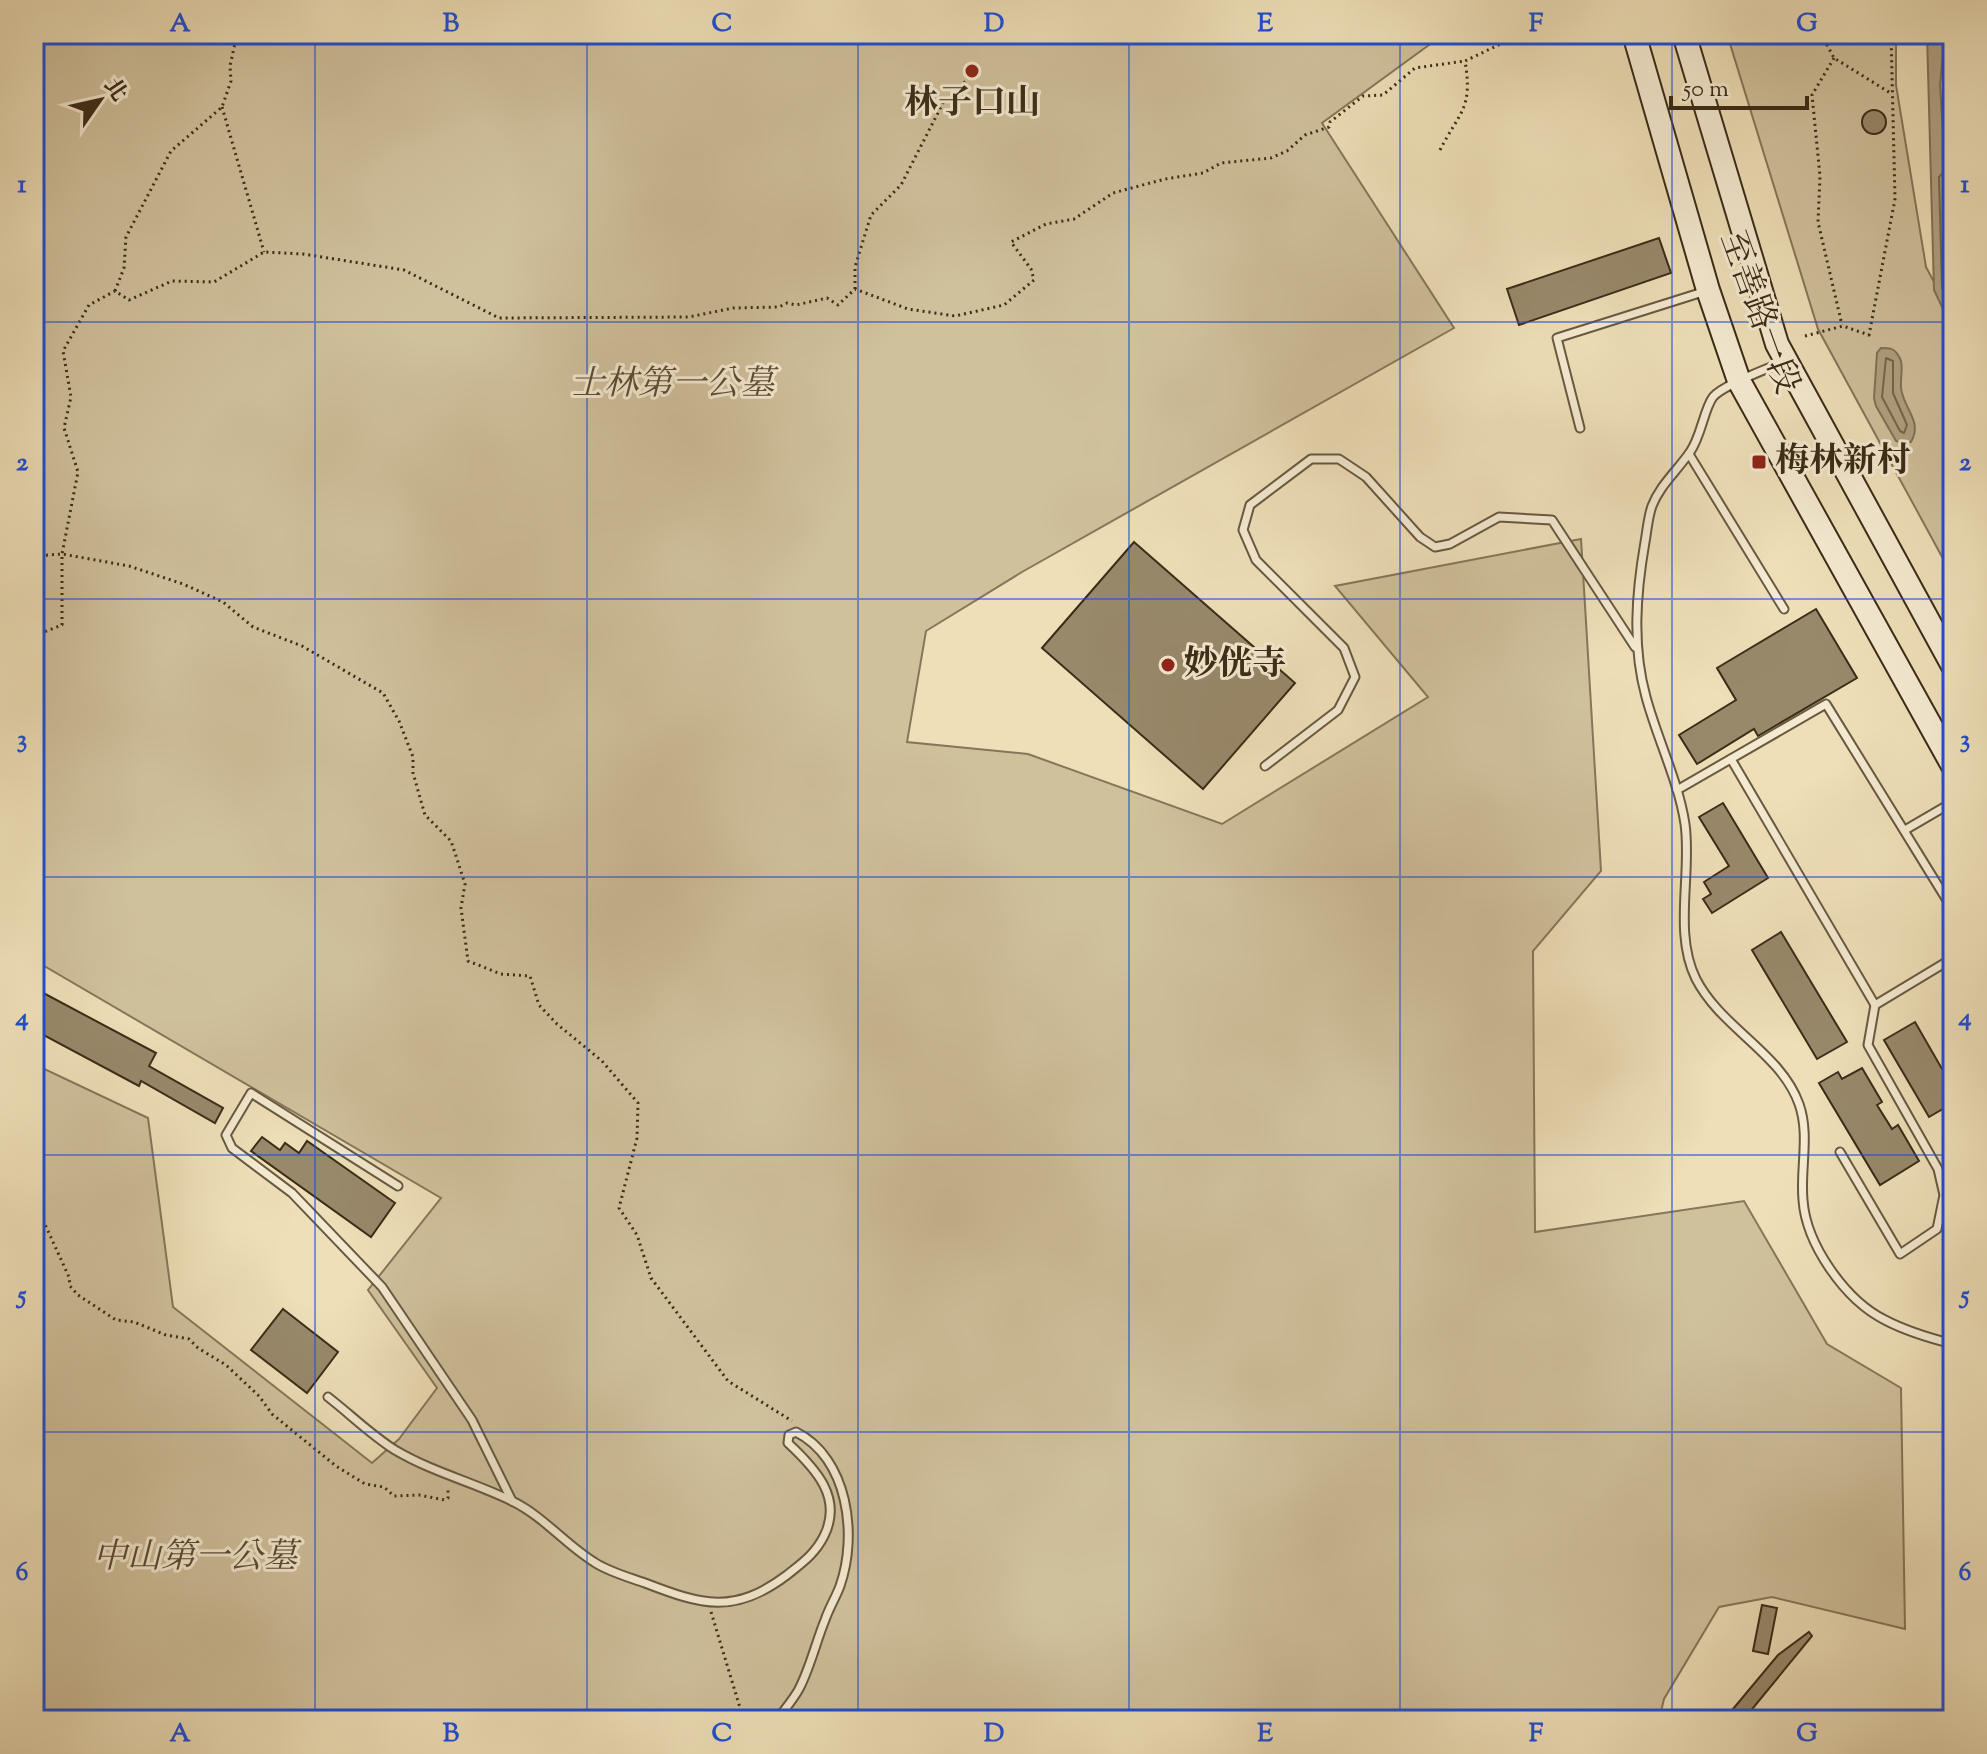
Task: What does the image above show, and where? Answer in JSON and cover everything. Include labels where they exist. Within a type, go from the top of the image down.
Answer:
[{"type":"main road","name":"至善路一段","points":[[1634,34],[1708,290],[1739,381],[1953,766]]},
{"type":"main road","name":"至善路一段","points":[[1684,34],[1777,344],[1953,666]]},
{"type":"lane","points":[[1580,428],[1557,338],[1708,290]]},
{"type":"lane","points":[[1785,361],[1739,381],[1713,397],[1699,436],[1689,454],[1669,476],[1652,507],[1641,561],[1636,649],[1645,695],[1677,790],[1685,826],[1687,952],[1696,978],[1708,996],[1738,1033],[1764,1054],[1789,1084],[1799,1103],[1803,1119],[1803,1200],[1808,1227],[1823,1257],[1845,1289],[1881,1319],[1908,1331],[1953,1344]]},
{"type":"lane","points":[[1689,454],[1784,609]]},
{"type":"lane","points":[[1265,766],[1338,710],[1355,677],[1344,648],[1256,560],[1243,530],[1250,505],[1311,459],[1339,459],[1366,477],[1420,537],[1435,547],[1450,544],[1499,517],[1552,520],[1636,649]]},
{"type":"lane","points":[[1677,790],[1826,704],[1953,910]]},
{"type":"lane","points":[[1731,759],[1875,1005],[1868,1045],[1938,1169],[1944,1195],[1937,1229],[1900,1254],[1840,1152]]},
{"type":"lane","points":[[1905,830],[1953,802]]},
{"type":"lane","points":[[1875,1005],[1953,958]]},
{"type":"lane","points":[[398,1186],[251,1093],[226,1135],[232,1148],[292,1193],[382,1287],[472,1420],[512,1501]]},
{"type":"lane","points":[[328,1397],[393,1449],[449,1477],[512,1501],[597,1564],[681,1597],[708,1603],[739,1601],[773,1585],[817,1550],[831,1523],[832,1505],[823,1483],[788,1443],[789,1435],[796,1432],[809,1438],[822,1450],[838,1479],[847,1507],[849,1534],[840,1585],[798,1690],[777,1720]]},
{"type":"path","points":[[34,636],[62,625],[62,554],[78,472],[64,428],[71,397],[63,351],[89,305],[115,291],[124,268],[126,237],[171,151],[222,107],[231,81],[230,66],[237,34]]},
{"type":"path","points":[[855,289],[908,309],[955,316],[1004,305],[1034,280],[1031,269],[1011,242],[1046,224],[1074,219],[1113,193],[1203,173],[1221,163],[1271,158],[1287,151],[1305,135],[1329,127],[1330,122],[1346,107],[1363,96],[1383,95],[1415,68],[1465,61],[1511,39],[1515,34]]},
{"type":"path","points":[[1821,34],[1834,58],[1892,94]]},
{"type":"path","points":[[1805,336],[1843,326],[1869,335],[1895,199],[1891,34]]},
{"type":"path","points":[[1834,58],[1812,95],[1820,176],[1818,222],[1843,326]]},
{"type":"path","points":[[1440,150],[1466,109],[1468,80],[1465,61]]},
{"type":"path","points":[[115,291],[129,300],[172,281],[214,282],[264,252],[303,254],[404,270],[499,318],[689,317],[733,308],[779,307],[787,303],[796,305],[827,298],[838,305],[855,289],[855,267],[871,215],[901,185],[944,101],[966,81],[974,68]]},
{"type":"path","points":[[222,107],[264,252]]},
{"type":"path","points":[[34,556],[62,554],[129,566],[183,584],[223,602],[253,627],[302,646],[383,693],[399,721],[413,757],[413,773],[425,815],[451,841],[465,884],[461,908],[468,961],[501,974],[530,976],[539,1005],[602,1061],[638,1103],[637,1138],[619,1208],[637,1235],[651,1278],[728,1381],[793,1422],[796,1432]]},
{"type":"path","points":[[34,1212],[43,1220],[70,1286],[78,1295],[116,1320],[134,1322],[166,1335],[189,1339],[226,1365],[259,1396],[272,1414],[336,1466],[365,1484],[384,1487],[394,1496],[419,1495],[445,1500],[448,1498],[449,1477]]},
{"type":"path","points":[[708,1603],[741,1711],[741,1720]]},
{"type":"green space","points":[[34,34],[1444,34],[1322,123],[1454,328],[1022,572],[926,631],[907,742],[1028,754],[1222,824],[1428,697],[1335,586],[1581,539],[1601,871],[1533,951],[1535,1232],[1744,1201],[1827,1344],[1901,1388],[1905,1629],[1772,1597],[1719,1607],[1664,1699],[1659,1720],[34,1720],[34,1064],[148,1118],[173,1307],[372,1463],[399,1439],[437,1388],[368,1290],[441,1198],[34,960]]},
{"type":"green space","points":[[1727,34],[1896,34],[1896,85],[1926,267],[1953,318],[1953,577],[1818,329]]},
{"type":"water","points":[[1927,34],[1945,34],[1940,85],[1943,134],[1953,188],[1953,330],[1934,290]]},
{"type":"water","points":[[1881,348],[1895,351],[1900,359],[1901,389],[1915,429],[1911,442],[1904,444],[1896,441],[1874,398],[1877,353]]},
{"type":"building","points":[[1874,110],[1883,113],[1886,122],[1883,131],[1874,134],[1865,131],[1862,122],[1865,113]]},
{"type":"building","points":[[1659,238],[1671,273],[1519,325],[1507,289]]},
{"type":"building","name":"妙侊寺","points":[[1134,542],[1295,683],[1203,789],[1042,648]]},
{"type":"building","points":[[1816,609],[1857,678],[1758,736],[1754,729],[1697,764],[1679,735],[1736,700],[1717,668]]},
{"type":"building","points":[[1723,803],[1768,878],[1712,913],[1703,899],[1711,894],[1704,882],[1729,866],[1699,817]]},
{"type":"building","points":[[1781,932],[1847,1042],[1817,1059],[1752,950]]},
{"type":"building","points":[[34,988],[156,1053],[149,1066],[223,1108],[215,1123],[141,1081],[139,1086],[34,1030]]},
{"type":"building","points":[[1915,1022],[1953,1088],[1953,1103],[1929,1117],[1884,1040]]},
{"type":"building","points":[[1862,1068],[1882,1102],[1877,1105],[1892,1129],[1898,1125],[1919,1161],[1880,1185],[1819,1083],[1838,1072],[1842,1079]]},
{"type":"building","points":[[262,1137],[280,1150],[285,1143],[299,1153],[307,1141],[395,1203],[371,1237],[251,1151]]},
{"type":"building","points":[[283,1309],[338,1352],[307,1393],[251,1350]]},
{"type":"building","points":[[1762,1605],[1777,1608],[1768,1654],[1753,1651]]},
{"type":"building","points":[[1809,1632],[1812,1636],[1744,1719],[1733,1709],[1778,1655]]},
{"type":"place","name":"林子口山","points":[[972,71]]},
{"type":"place","name":"梅林新村","points":[[1759,462]]},
{"type":"place","name":"妙侊寺","points":[[1168,665]]},
{"type":"park label","name":"士林第一公墓","points":[[672,385]]},
{"type":"park label","name":"中山第一公墓","points":[[195,1558]]}]
